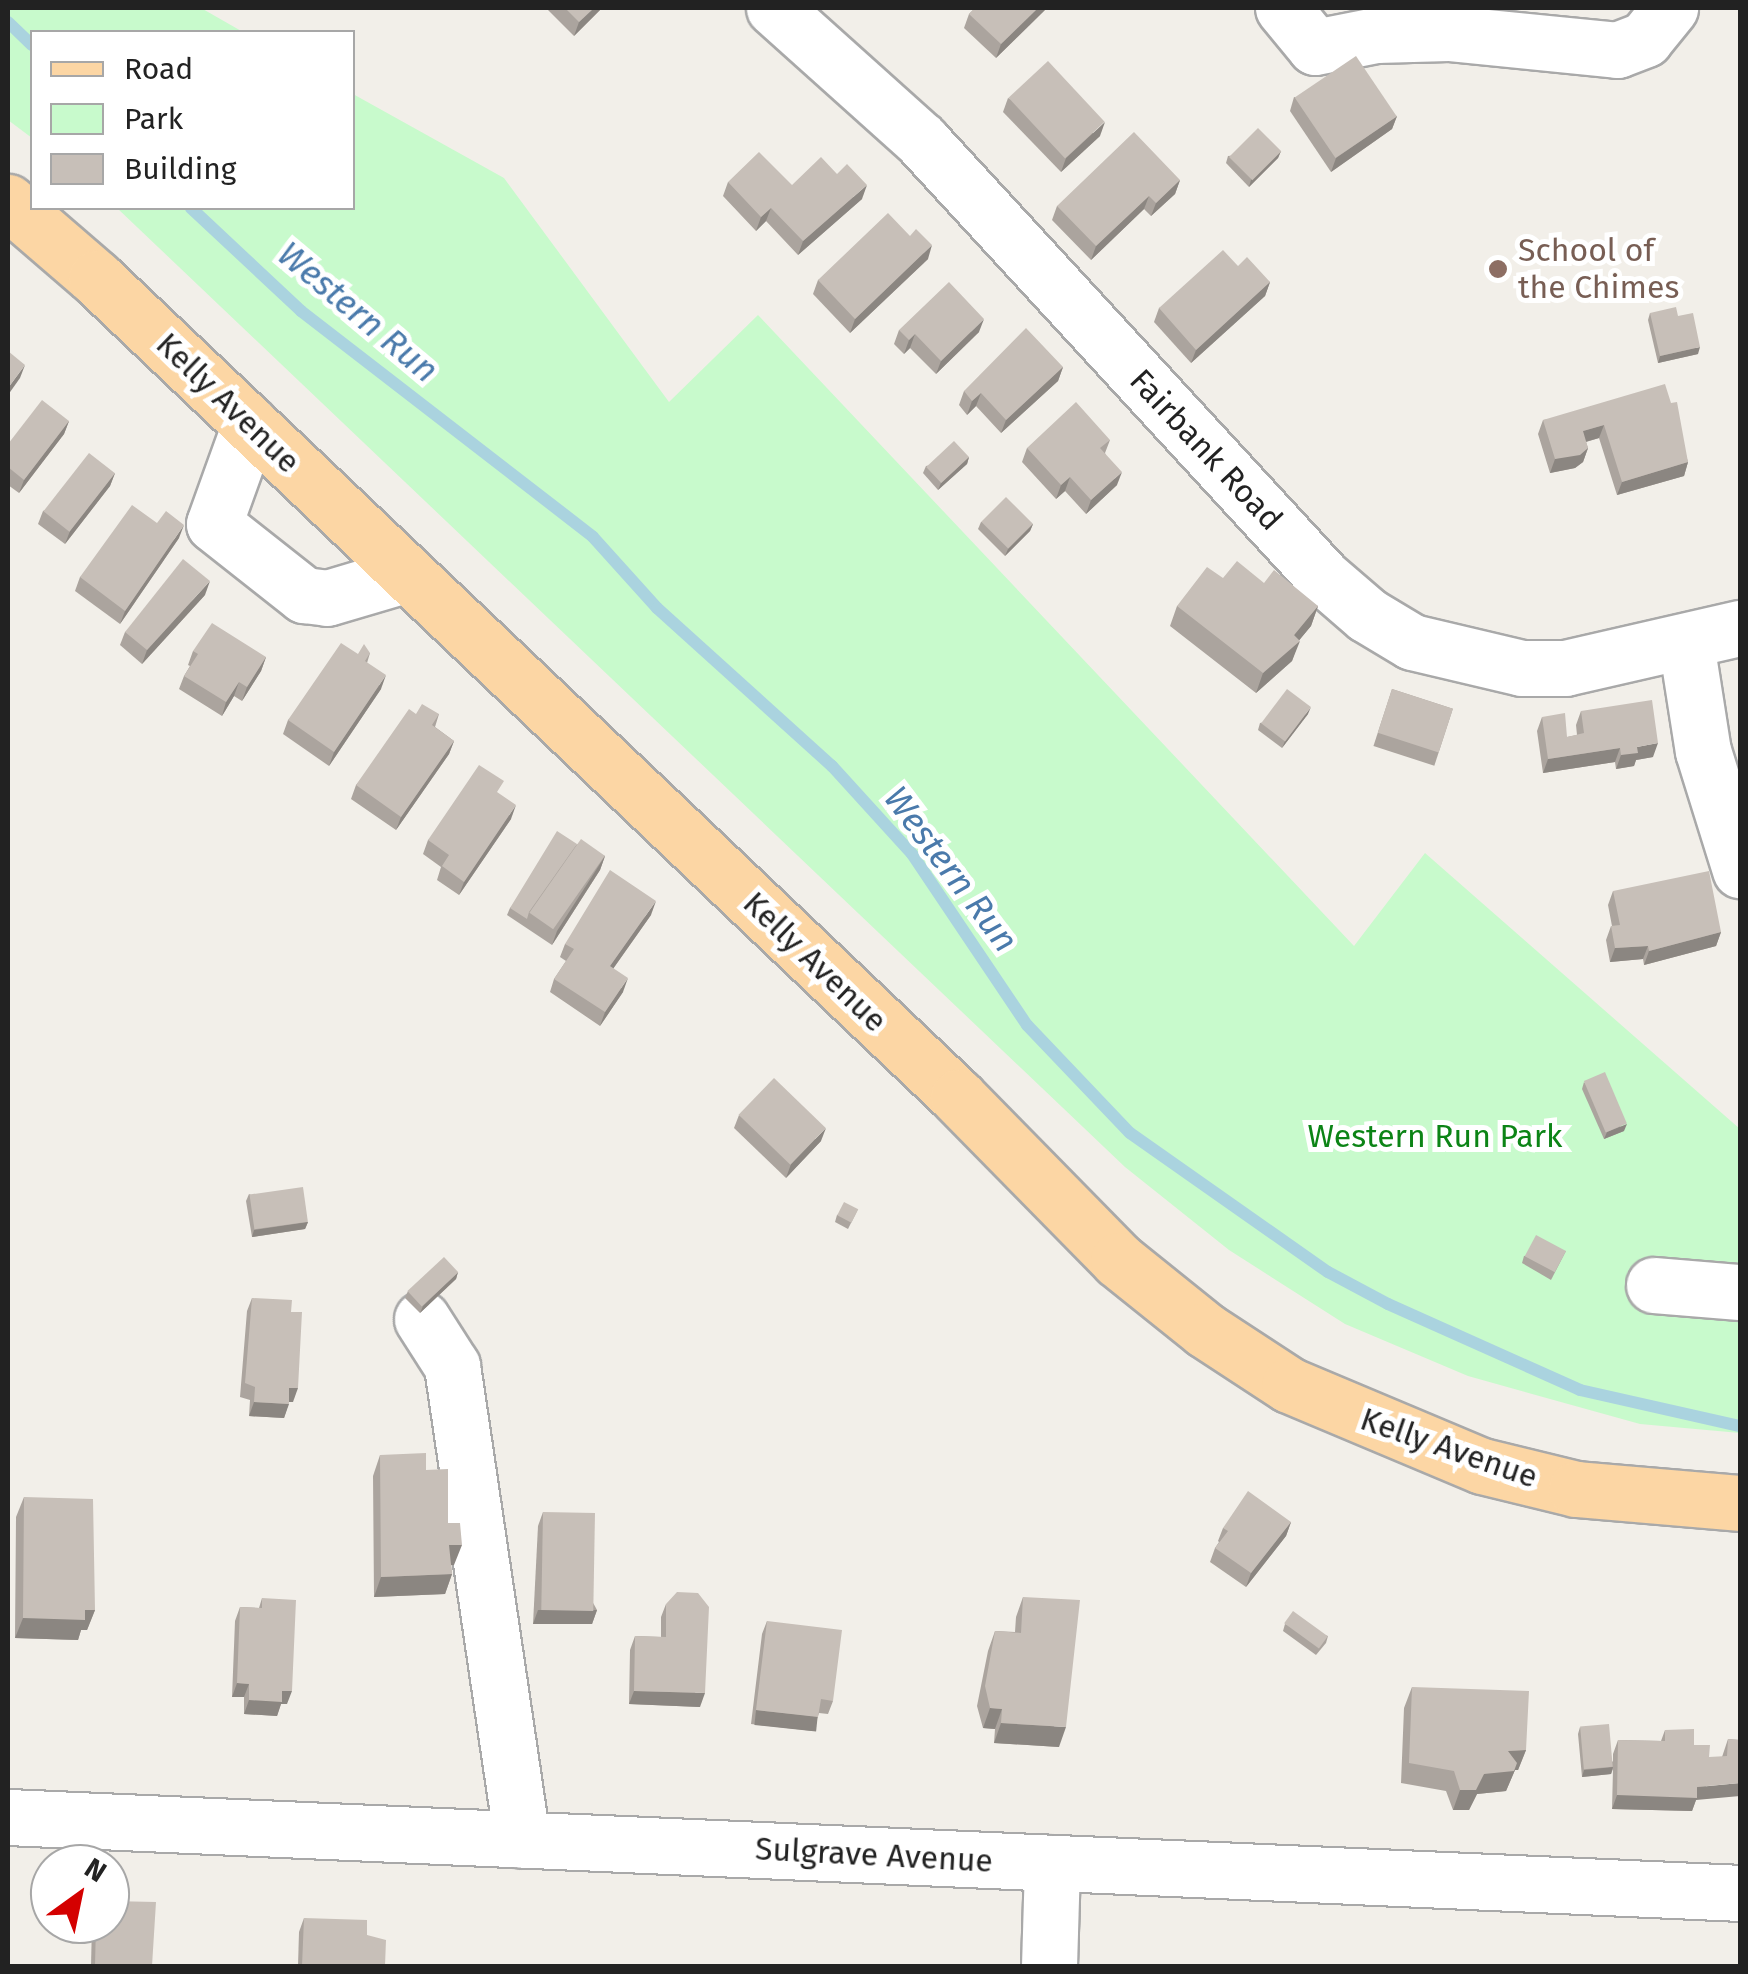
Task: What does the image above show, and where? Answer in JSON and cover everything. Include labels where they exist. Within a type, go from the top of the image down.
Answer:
[{"type":"main road","name":"Kelly Avenue","points":[[8,202],[250,424],[958,1097],[1118,1260],[1205,1330],[1289,1385],[1482,1466],[1576,1489],[1740,1503]]},
{"type":"street","name":"Fairbank Road","points":[[774,8],[920,140],[1323,578],[1367,615],[1412,642],[1522,668],[1565,668],[1740,628]]},
{"type":"street","points":[[1284,8],[1315,47],[1376,35],[1448,33],[1618,50],[1645,38],[1670,8]]},
{"type":"street","points":[[250,424],[214,524],[304,595],[327,598],[408,574]]},
{"type":"street","points":[[1686,643],[1703,752],[1740,870]]},
{"type":"street","points":[[1654,1286],[1740,1292]]},
{"type":"street","points":[[422,1319],[452,1366],[522,1840]]},
{"type":"street","name":"Sulgrave Avenue","points":[[8,1817],[1740,1893]]},
{"type":"street","points":[[1049,1966],[1052,1863]]},
{"type":"green space","points":[[8,8],[201,8],[240,30],[30,30],[30,136],[8,120]]},
{"type":"green space","name":"Western Run Park","points":[[355,95],[504,178],[669,402],[758,315],[1354,946],[1425,853],[1740,1129],[1740,1433],[1640,1424],[1468,1376],[1345,1324],[1229,1250],[1125,1167],[119,210],[355,210]]},
{"type":"building","points":[[565,8],[594,8],[579,22]]},
{"type":"building","points":[[975,8],[1038,8],[1001,44],[969,14]]},
{"type":"building","points":[[1356,56],[1397,117],[1335,158],[1295,97]]},
{"type":"building","points":[[1048,61],[1105,122],[1065,159],[1009,98]]},
{"type":"building","points":[[1258,128],[1281,151],[1252,180],[1229,157]]},
{"type":"building","points":[[1134,132],[1180,180],[1156,203],[1149,196],[1096,246],[1057,206]]},
{"type":"building","points":[[759,152],[792,185],[821,157],[837,174],[847,164],[867,185],[803,241],[771,208],[761,217],[728,182]]},
{"type":"building","points":[[888,213],[910,236],[916,229],[932,245],[855,319],[818,280]]},
{"type":"building","points":[[1223,250],[1238,266],[1247,257],[1270,282],[1196,350],[1159,308]]},
{"type":"building","points":[[949,282],[984,319],[941,361],[915,334],[909,340],[899,330]]},
{"type":"building","points":[[1676,307],[1678,316],[1693,313],[1700,347],[1660,356],[1650,313]]},
{"type":"building","points":[[1026,328],[1063,367],[1006,420],[981,393],[972,401],[964,391]]},
{"type":"building","points":[[8,351],[25,365],[8,388]]},
{"type":"building","points":[[1665,384],[1671,403],[1677,402],[1688,462],[1622,482],[1604,425],[1583,431],[1588,448],[1580,455],[1555,459],[1543,420]]},
{"type":"building","points":[[42,400],[69,421],[24,480],[8,467],[8,444]]},
{"type":"building","points":[[1076,402],[1110,440],[1100,448],[1122,472],[1091,500],[1070,477],[1061,485],[1027,448]]},
{"type":"building","points":[[954,441],[969,457],[941,483],[926,467]]},
{"type":"building","points":[[89,453],[115,473],[69,532],[43,511]]},
{"type":"building","points":[[1006,497],[1033,524],[1008,549],[981,522]]},
{"type":"building","points":[[132,505],[157,523],[166,511],[184,525],[125,611],[80,577]]},
{"type":"building","points":[[183,559],[210,581],[147,650],[125,632]]},
{"type":"building","points":[[1237,561],[1264,583],[1274,570],[1318,606],[1294,635],[1300,641],[1263,673],[1177,606],[1207,567],[1223,578]]},
{"type":"building","points":[[212,623],[266,657],[247,687],[239,682],[226,702],[184,676],[198,654],[193,651]]},
{"type":"building","points":[[341,643],[358,654],[364,644],[370,653],[365,661],[386,675],[334,752],[288,720]]},
{"type":"building","points":[[1287,689],[1311,707],[1285,741],[1261,723]]},
{"type":"building","points":[[1392,689],[1453,709],[1439,753],[1378,733]]},
{"type":"building","points":[[1652,700],[1658,743],[1637,747],[1638,753],[1621,755],[1620,748],[1548,759],[1542,717],[1565,713],[1567,737],[1584,733],[1581,711]]},
{"type":"building","points":[[422,704],[439,714],[432,725],[454,741],[401,817],[356,785],[409,709],[416,714]]},
{"type":"building","points":[[479,765],[504,781],[497,792],[516,805],[464,882],[442,866],[449,855],[428,840]]},
{"type":"building","points":[[557,831],[577,844],[527,919],[510,908]]},
{"type":"building","points":[[581,839],[605,856],[553,929],[529,913]]},
{"type":"building","points":[[610,870],[656,901],[610,966],[628,978],[605,1012],[554,979],[574,949],[565,944]]},
{"type":"building","points":[[1709,871],[1721,932],[1649,951],[1648,946],[1615,948],[1611,926],[1620,925],[1613,891]]},
{"type":"building","points":[[1605,1072],[1627,1124],[1606,1133],[1584,1081]]},
{"type":"building","points":[[774,1078],[826,1128],[790,1165],[739,1115]]},
{"type":"building","points":[[303,1187],[308,1222],[254,1229],[250,1195]]},
{"type":"building","points":[[844,1202],[858,1209],[851,1223],[837,1215]]},
{"type":"building","points":[[1536,1235],[1566,1251],[1555,1272],[1525,1256]]},
{"type":"building","points":[[444,1257],[458,1272],[422,1306],[407,1291]]},
{"type":"building","points":[[252,1298],[292,1300],[291,1312],[302,1312],[298,1388],[289,1388],[289,1404],[254,1402],[255,1387],[245,1383]]},
{"type":"building","points":[[426,1453],[426,1470],[448,1469],[448,1523],[460,1523],[462,1545],[449,1545],[452,1574],[381,1577],[380,1455]]},
{"type":"building","points":[[1248,1491],[1291,1522],[1251,1573],[1215,1548],[1228,1531],[1223,1528]]},
{"type":"building","points":[[24,1497],[93,1499],[95,1610],[85,1610],[85,1620],[23,1618]]},
{"type":"building","points":[[543,1512],[595,1513],[593,1611],[541,1610]]},
{"type":"building","points":[[677,1592],[698,1593],[709,1607],[705,1693],[634,1691],[635,1636],[666,1637],[666,1604]]},
{"type":"building","points":[[1023,1597],[1080,1600],[1066,1727],[1001,1723],[1002,1709],[990,1708],[985,1686],[995,1631],[1021,1633]]},
{"type":"building","points":[[262,1598],[296,1600],[292,1691],[282,1691],[282,1702],[249,1700],[249,1684],[237,1683],[240,1607],[262,1608]]},
{"type":"building","points":[[1293,1611],[1328,1636],[1319,1648],[1284,1623]]},
{"type":"building","points":[[767,1621],[842,1630],[833,1701],[821,1699],[818,1717],[756,1710]]},
{"type":"building","points":[[1412,1687],[1529,1691],[1526,1750],[1508,1751],[1517,1763],[1514,1771],[1484,1774],[1476,1790],[1460,1790],[1454,1771],[1409,1763]]},
{"type":"building","points":[[1609,1724],[1613,1767],[1584,1769],[1580,1727]]},
{"type":"building","points":[[1694,1729],[1694,1745],[1710,1745],[1709,1757],[1727,1756],[1728,1739],[1740,1740],[1740,1783],[1697,1787],[1697,1798],[1617,1795],[1618,1740],[1665,1741],[1665,1730]]},
{"type":"building","points":[[130,1901],[156,1902],[152,1966],[95,1966],[96,1944],[130,1944]]},
{"type":"building","points":[[304,1918],[367,1920],[367,1935],[386,1940],[385,1966],[302,1966]]},
{"type":"waterway","name":"Western Run","points":[[8,22],[30,43]]},
{"type":"waterway","name":"Western Run","points":[[193,210],[301,311],[593,537],[657,608],[832,766],[912,854],[1027,1025],[1130,1133],[1328,1272],[1388,1304],[1580,1390],[1740,1426]]},
{"type":"place","name":"School of the Chimes","points":[[1498,269]]}]
